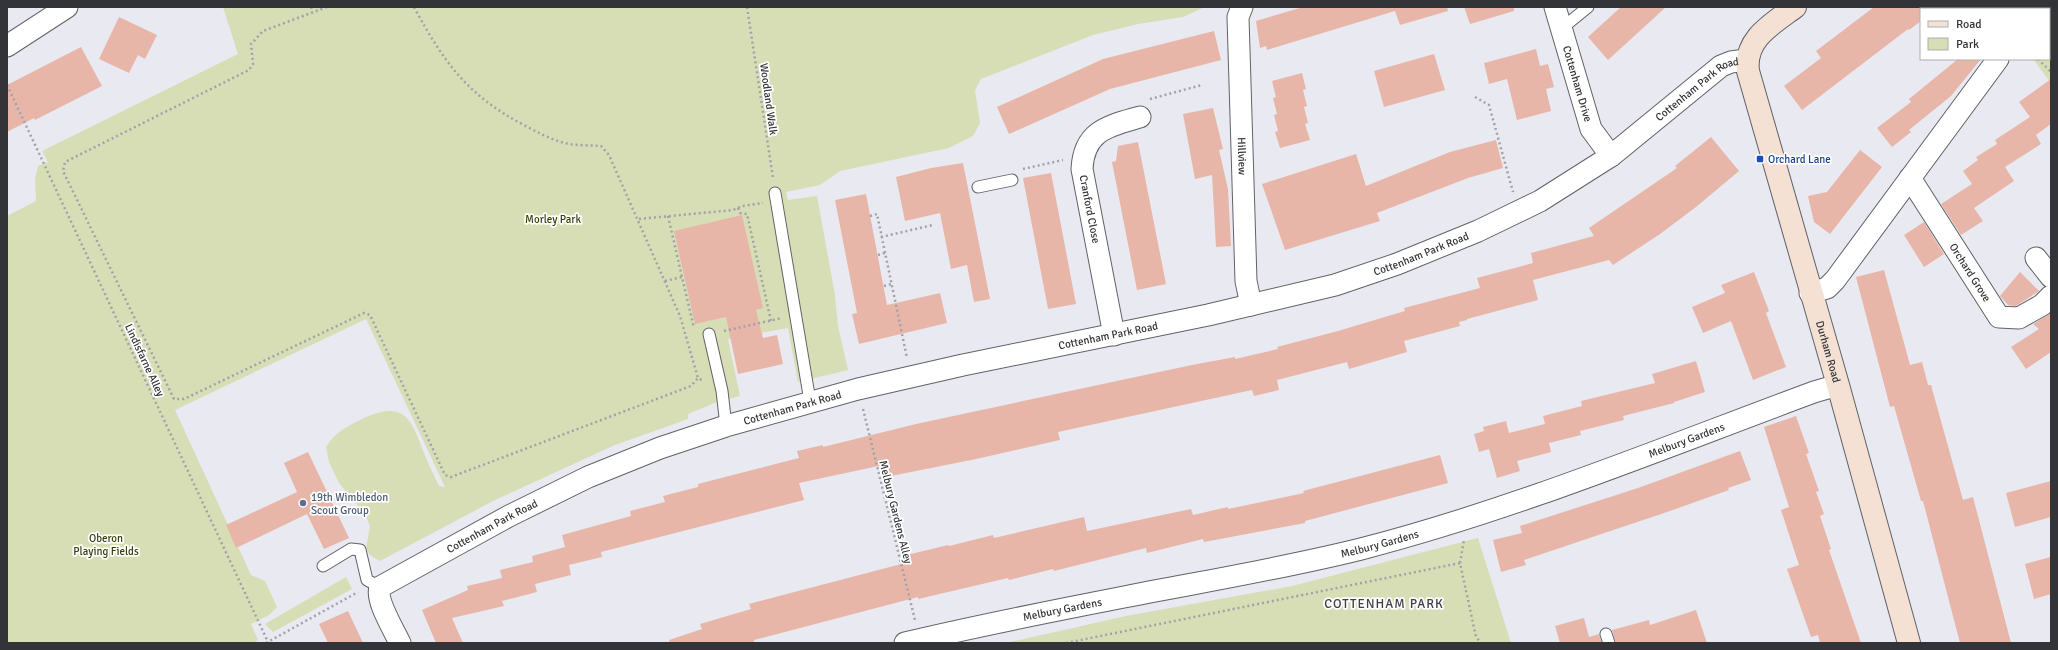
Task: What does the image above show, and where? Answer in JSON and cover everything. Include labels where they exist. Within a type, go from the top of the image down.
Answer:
[{"type":"main road","name":"Cottenham Park Road","points":[[1746,60],[1750,48],[1758,36],[1795,7]]},
{"type":"main road","name":"Durham Road","points":[[1746,60],[1753,91],[1810,293],[1838,385],[1909,643]]},
{"type":"street","points":[[7,46],[67,7]]},
{"type":"street","name":"Hillview","points":[[1242,7],[1238,17],[1246,281],[1251,305]]},
{"type":"street","name":"Cottenham Drive","points":[[1555,7],[1591,129],[1611,156]]},
{"type":"street","name":"Cottenham Park Road","points":[[379,589],[509,516],[588,477],[660,448],[726,426],[858,389],[1114,335],[1335,285],[1398,264],[1478,231],[1540,201],[1611,156],[1722,66],[1732,62],[1746,60]]},
{"type":"street","points":[[1810,293],[1827,288],[1835,280],[1997,60]]},
{"type":"street","name":"Cranford Close","points":[[1114,335],[1082,169],[1083,157],[1088,144],[1097,133],[1106,127],[1140,117]]},
{"type":"street","name":"Orchard Grove","points":[[1910,178],[1999,317],[2020,318],[2042,305],[2051,296]]},
{"type":"street","points":[[2036,258],[2051,277]]},
{"type":"street","name":"Melbury Gardens","points":[[913,641],[1119,598],[1271,570],[1370,546],[1458,521],[1528,498],[1814,392],[1838,385]]},
{"type":"street","points":[[379,589],[380,600],[400,643]]},
{"type":"lane","points":[[1561,29],[1588,7]]},
{"type":"lane","points":[[978,187],[1012,180]]},
{"type":"lane","points":[[776,197],[810,402]]},
{"type":"lane","points":[[709,334],[722,391],[726,426]]},
{"type":"lane","points":[[323,566],[351,549],[360,550],[367,580],[379,589]]},
{"type":"path","points":[[311,7],[313,11]]},
{"type":"path","points":[[327,7],[263,31],[251,44],[254,64],[249,70],[65,162],[63,170],[174,399],[184,399],[364,313],[370,315],[445,475],[451,477],[691,386],[698,378]]},
{"type":"path","points":[[414,7],[444,59],[464,83],[485,102],[517,122],[556,140],[577,145],[601,146],[614,164],[666,281],[685,330],[698,378],[722,391]]},
{"type":"path","name":"Woodland Walk","points":[[747,7],[776,197]]},
{"type":"path","points":[[2039,60],[2051,72]]},
{"type":"path","name":"Lindisfarne Alley","points":[[7,85],[267,642]]},
{"type":"path","points":[[1140,117],[1149,99],[1202,85]]},
{"type":"path","points":[[1475,97],[1489,105],[1510,186],[1521,211]]},
{"type":"path","points":[[1012,180],[1015,171],[1083,157]]},
{"type":"path","points":[[639,219],[738,208],[776,197]]},
{"type":"path","points":[[738,208],[740,213],[747,214],[771,321]]},
{"type":"path","points":[[870,216],[877,214],[911,377]]},
{"type":"path","points":[[668,216],[682,277],[698,335],[795,316]]},
{"type":"path","points":[[882,237],[933,226]]},
{"type":"path","points":[[878,255],[885,254]]},
{"type":"path","points":[[666,281],[682,277]]},
{"type":"path","points":[[884,286],[892,284]]},
{"type":"path","name":"Melbury Gardens Alley","points":[[858,389],[913,641]]},
{"type":"path","points":[[1066,643],[1460,563],[1476,637],[1481,643]]},
{"type":"path","points":[[267,642],[355,592],[379,589]]},
{"type":"green space","name":"Morley Park","points":[[223,7],[1205,7],[1183,17],[1138,24],[1093,35],[981,79],[975,90],[980,123],[973,136],[949,148],[840,171],[820,185],[786,192],[788,200],[817,196],[835,295],[838,326],[848,370],[798,382],[788,328],[728,339],[740,396],[717,402],[688,414],[688,419],[615,445],[493,501],[380,561],[370,555],[366,549],[370,526],[365,514],[339,483],[329,462],[326,447],[330,441],[348,426],[364,418],[389,411],[398,412],[410,422],[439,486],[445,487],[366,319],[175,410],[251,575],[265,581],[277,607],[269,615],[251,624],[258,640],[254,643],[7,643],[7,216],[36,201],[35,179],[38,166],[48,162],[42,151],[238,54]]},
{"type":"green space","points":[[2051,7],[2051,83],[2034,60],[2050,60],[2050,8],[2048,8]]},
{"type":"green space","name":"COTTENHAM PARK","points":[[1478,538],[1511,643],[1006,643],[1126,616],[1292,586]]},
{"type":"green space","points":[[346,577],[352,589],[273,632],[265,624]]},
{"type":"building","points":[[1303,7],[1447,7],[1448,11],[1400,25],[1395,11],[1267,50],[1266,46],[1260,48],[1256,21]]},
{"type":"building","points":[[1464,7],[1514,7],[1514,11],[1470,24]]},
{"type":"building","points":[[1621,7],[1666,7],[1608,60],[1588,37]]},
{"type":"building","points":[[1874,7],[1921,7],[1920,22],[1909,30],[1908,29],[1802,110],[1784,86],[1821,58],[1816,51]]},
{"type":"building","points":[[119,17],[157,35],[145,59],[138,55],[129,73],[99,59]]},
{"type":"building","points":[[1214,31],[1221,60],[1110,89],[1009,134],[997,107],[1103,59]]},
{"type":"building","points":[[81,47],[102,86],[35,120],[34,118],[7,132],[7,85]]},
{"type":"building","points":[[1536,49],[1540,66],[1548,64],[1554,87],[1546,89],[1551,111],[1517,120],[1507,79],[1489,84],[1484,63]]},
{"type":"building","points":[[1434,54],[1445,90],[1384,107],[1374,71]]},
{"type":"building","points":[[1957,60],[1980,60],[1951,96],[1909,130],[1911,132],[1892,147],[1877,128],[1911,102],[1909,99]]},
{"type":"building","points":[[1302,73],[1306,89],[1303,90],[1307,106],[1304,107],[1308,123],[1305,124],[1310,140],[1280,148],[1275,132],[1278,131],[1274,115],[1277,114],[1273,98],[1276,97],[1272,81]]},
{"type":"building","points":[[2051,79],[2051,124],[2036,135],[2041,144],[2005,167],[2014,181],[1974,208],[1983,221],[1961,235],[1941,204],[1972,184],[1963,171],[1978,160],[1976,157],[1997,144],[1995,140],[2030,117],[2019,102]]},
{"type":"building","points":[[1213,108],[1223,149],[1219,150],[1228,189],[1231,246],[1216,247],[1212,175],[1195,179],[1183,114]]},
{"type":"building","points":[[1711,137],[1739,171],[1696,207],[1660,234],[1613,265],[1609,260],[1533,280],[1538,300],[1467,319],[1459,322],[1460,326],[1404,341],[1407,352],[1349,369],[1347,362],[1277,380],[1279,390],[1254,396],[1252,390],[1058,432],[1060,440],[976,459],[886,477],[883,465],[799,483],[804,500],[601,552],[602,557],[569,565],[571,575],[535,584],[537,592],[502,601],[504,606],[452,618],[463,643],[436,643],[422,610],[468,590],[467,586],[502,578],[500,570],[533,562],[532,556],[565,547],[562,535],[631,516],[630,511],[665,502],[663,496],[698,487],[698,484],[799,458],[797,451],[823,445],[823,447],[916,424],[1192,365],[1235,357],[1235,359],[1278,349],[1277,347],[1405,311],[1404,308],[1480,288],[1477,278],[1533,263],[1531,253],[1594,236],[1589,228],[1677,168],[1675,166]]},
{"type":"building","points":[[1496,140],[1503,168],[1468,178],[1377,213],[1380,221],[1285,250],[1262,184],[1356,154],[1366,186],[1450,152]]},
{"type":"building","points":[[1138,142],[1166,284],[1137,290],[1112,162],[1116,161],[1118,146]]},
{"type":"building","points":[[1860,150],[1882,167],[1830,234],[1814,222],[1808,196],[1827,192]]},
{"type":"building","points":[[963,163],[990,299],[974,302],[967,265],[951,269],[940,213],[905,221],[896,177],[931,168]]},
{"type":"building","points":[[1051,173],[1076,304],[1048,309],[1023,178]]},
{"type":"building","points":[[866,194],[887,305],[940,293],[947,323],[859,344],[852,314],[857,313],[835,200]]},
{"type":"building","points":[[742,215],[763,308],[756,310],[763,338],[777,335],[783,364],[738,374],[726,317],[695,324],[674,231]]},
{"type":"building","points":[[1924,222],[1944,254],[1924,267],[1904,235]]},
{"type":"building","points":[[1884,270],[1910,365],[1922,362],[1928,385],[1931,385],[1963,500],[1973,497],[2011,643],[1960,643],[1923,501],[1921,501],[1894,406],[1890,407],[1856,277]]},
{"type":"building","points":[[1754,272],[1769,311],[1766,313],[1786,367],[1753,380],[1731,321],[1703,333],[1692,307],[1725,293],[1721,285]]},
{"type":"building","points":[[2020,272],[2039,291],[2016,306],[2008,305],[2000,296]]},
{"type":"building","points":[[2051,313],[2051,352],[2026,369],[2011,347],[2039,329],[2033,324]]},
{"type":"building","points":[[1696,361],[1705,392],[1674,403],[1623,416],[1624,420],[1580,431],[1581,435],[1549,443],[1551,452],[1517,461],[1520,471],[1497,478],[1489,449],[1479,452],[1474,434],[1484,431],[1483,427],[1506,421],[1509,433],[1545,424],[1543,416],[1582,406],[1581,401],[1655,383],[1652,374]]},
{"type":"building","points":[[1796,416],[1809,453],[1806,454],[1819,491],[1816,492],[1824,514],[1820,516],[1831,549],[1829,550],[1861,643],[1820,643],[1818,635],[1811,637],[1787,569],[1799,565],[1781,510],[1789,507],[1764,427]]},
{"type":"building","points":[[1740,451],[1751,480],[1728,488],[1729,490],[1670,511],[1524,560],[1526,565],[1501,572],[1493,540],[1522,533],[1520,526],[1638,488]]},
{"type":"building","name":"19th Wimbledon Scout Group","points":[[308,452],[349,538],[324,549],[307,514],[236,548],[226,525],[297,492],[284,463]]},
{"type":"building","points":[[1440,455],[1448,483],[1305,521],[1305,523],[1204,542],[1203,539],[1147,553],[1146,548],[1054,571],[1053,569],[918,599],[918,597],[754,640],[754,643],[670,643],[669,640],[702,629],[700,624],[751,609],[749,604],[909,562],[907,555],[948,545],[993,535],[994,538],[1084,517],[1087,531],[1191,509],[1193,515],[1228,507],[1228,509],[1304,493],[1303,491]]},
{"type":"building","points":[[2051,481],[2051,517],[2015,527],[2006,493]]},
{"type":"building","points":[[2051,557],[2051,594],[2034,599],[2025,564]]},
{"type":"building","points":[[1696,610],[1707,643],[1616,643],[1612,630],[1649,620],[1650,625]]},
{"type":"building","points":[[348,611],[363,643],[328,643],[319,624]]},
{"type":"building","points":[[1584,618],[1589,637],[1599,634],[1602,643],[1560,643],[1555,626]]},
{"type":"place","name":"Orchard Lane","points":[[1760,159]]},
{"type":"place","name":"19th Wimbledon Scout Group","points":[[303,503]]},
{"type":"district","name":"COTTENHAM PARK","points":[[1384,603]]},
{"type":"park label","name":"Oberon Playing Fields","points":[[106,544]]}]
